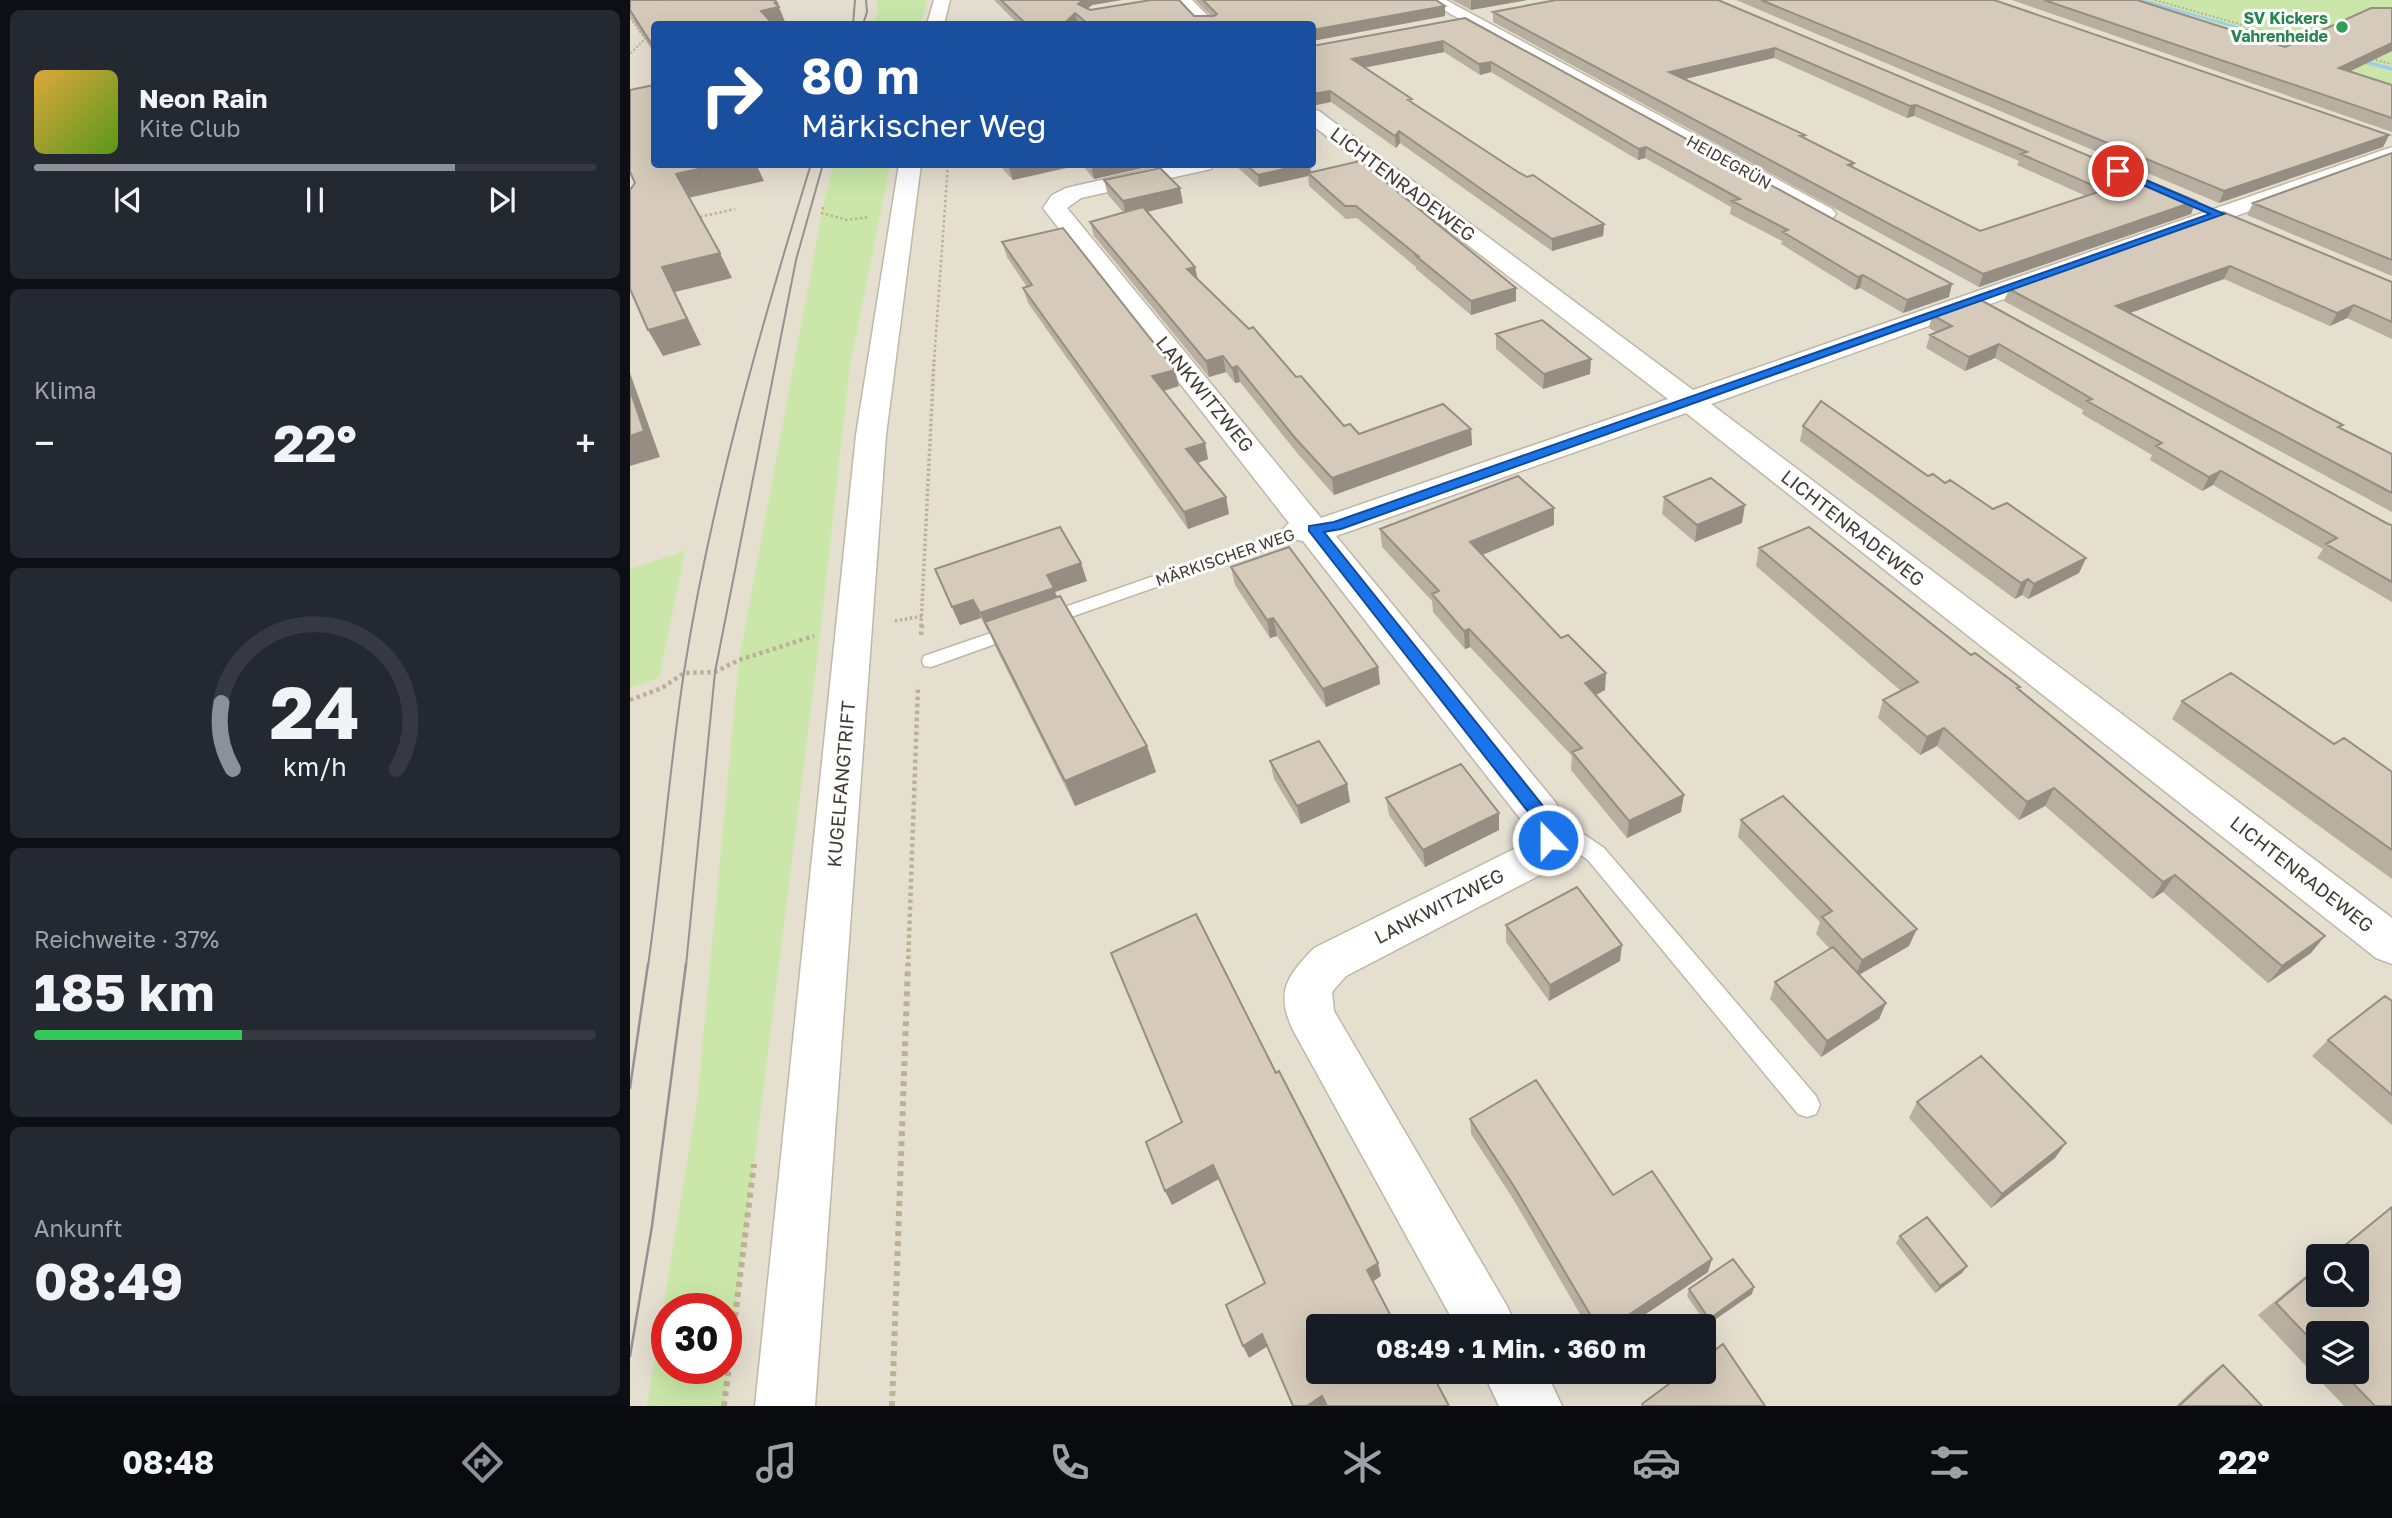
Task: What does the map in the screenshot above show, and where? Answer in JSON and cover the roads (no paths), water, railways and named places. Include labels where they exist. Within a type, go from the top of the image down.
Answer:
[{"type":"street","points":[[937,21],[942,0]]},
{"type":"street","points":[[1183,0],[1205,21]]},
{"type":"street","name":"HEIDEGRÜN","points":[[1434,0],[1482,16],[1844,226]]},
{"type":"street","points":[[1444,24],[1482,16]]},
{"type":"street","name":"LICHTENRADEWEG","points":[[1321,130],[1689,401],[2392,944]]},
{"type":"street","name":"MÄRKISCHER WEG","points":[[1306,530],[1336,526],[1977,299],[2231,219],[2388,144]]},
{"type":"street","name":"KUGELFANGTRIFT","points":[[785,1406],[871,435],[909,168]]},
{"type":"street","name":"LANKWITZWEG","points":[[1185,168],[1074,193],[1060,200],[1055,208],[1306,530],[1541,815],[1548,840],[1529,861],[1330,962],[1308,986],[1310,1015],[1480,1314]]},
{"type":"street","points":[[2194,203],[2231,219]]},
{"type":"street","points":[[1953,286],[2001,312]]},
{"type":"street","points":[[1520,1384],[1532,1406]]},
{"type":"lane","name":"MÄRKISCHER WEG","points":[[931,661],[1306,530]]},
{"type":"lane","points":[[1547,837],[1577,841],[1596,854],[1807,1105]]},
{"type":"waterway","points":[[2140,0],[2308,47]]},
{"type":"waterway","points":[[2353,59],[2392,69]]},
{"type":"tram line","points":[[853,21],[855,0]]},
{"type":"tram line","points":[[864,21],[867,12],[866,0]]},
{"type":"tram line","points":[[648,966],[684,672],[708,543],[773,289],[810,168]]},
{"type":"tram line","points":[[686,966],[715,672],[796,260],[822,168]]},
{"type":"tram line","points":[[630,1088],[648,964]]},
{"type":"tram line","points":[[630,1356],[652,1226],[686,964]]},
{"type":"place","name":"SV Kickers Vahrenheide","points":[[2342,27]]}]
